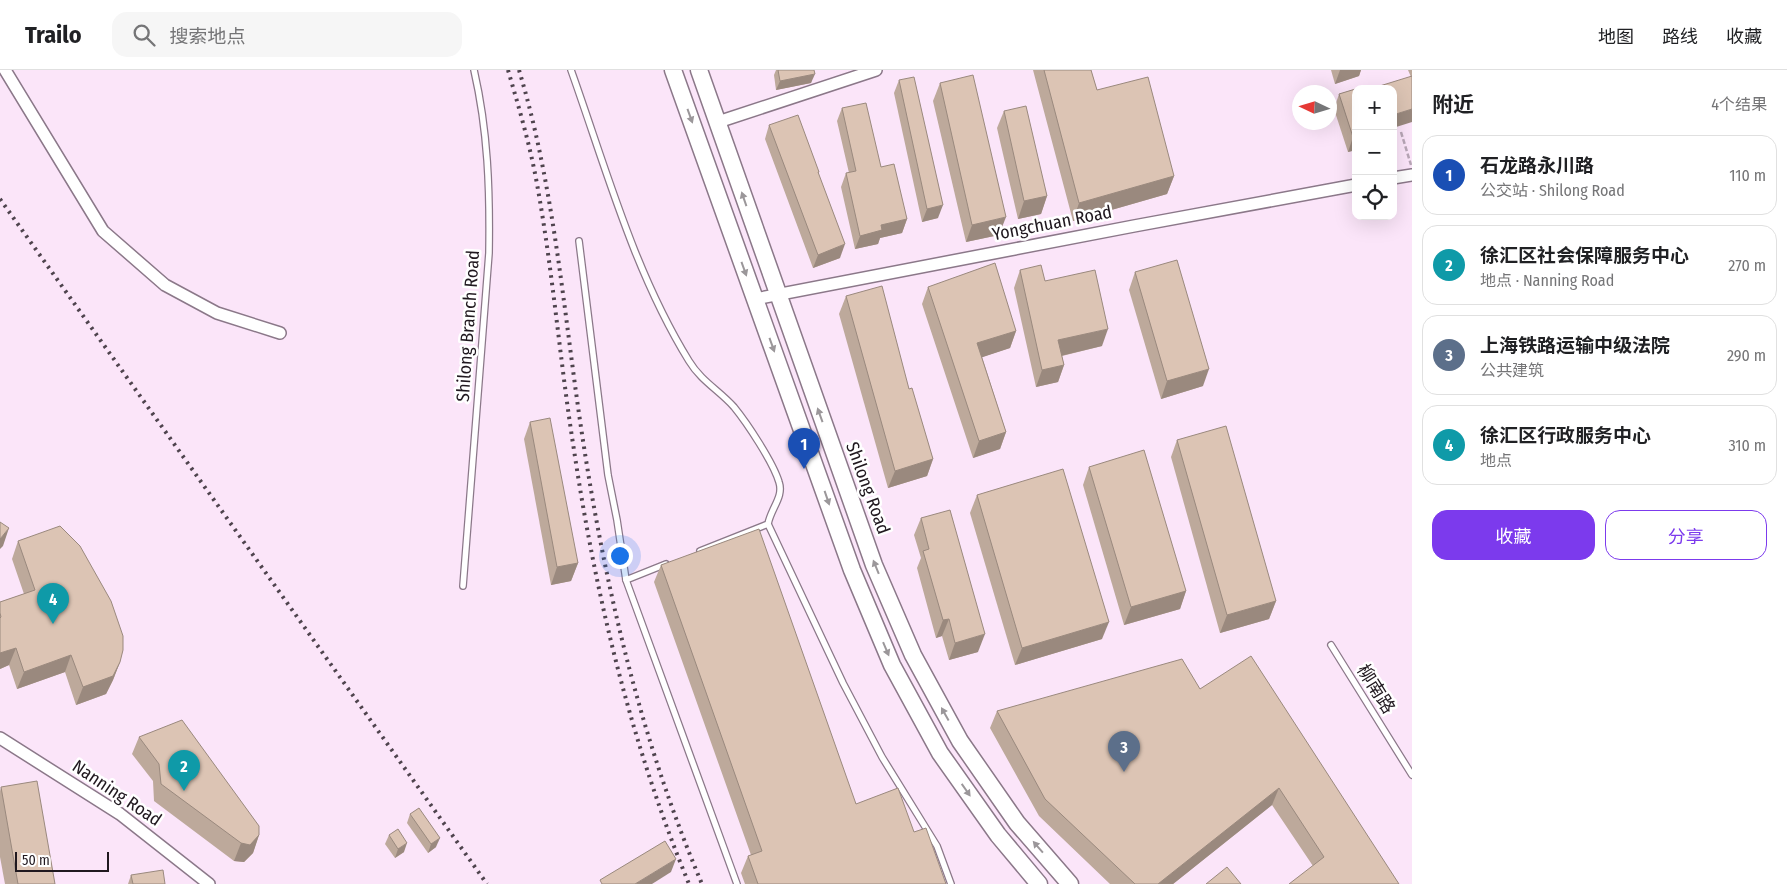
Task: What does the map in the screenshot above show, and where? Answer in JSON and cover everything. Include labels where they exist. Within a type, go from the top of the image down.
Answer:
[{"type":"main road","points":[[673,70],[852,570],[892,664],[940,754],[998,835],[1039,884]]},
{"type":"main road","name":"Shilong Road","points":[[699,70],[874,565],[913,655],[960,741],[1017,823],[1070,884]]},
{"type":"street","points":[[5,70],[103,231],[165,285],[217,313],[280,332]]},
{"type":"street","points":[[718,122],[876,70]]},
{"type":"street","points":[[1397,177],[1412,175]]},
{"type":"street","name":"Yongchuan Road","points":[[755,299],[1352,186]]},
{"type":"street","name":"Nanning Road","points":[[0,738],[120,814],[209,884]]},
{"type":"lane","name":"Shilong Branch Road","points":[[463,586],[489,244],[488,157],[485,125],[474,70]]},
{"type":"lane","points":[[571,70],[636,252],[657,300],[689,361],[707,384],[734,407],[780,482],[780,493],[777,502],[770,511],[768,524],[843,683],[873,741],[937,846],[950,884]]},
{"type":"lane","points":[[579,241],[608,475],[618,520],[626,580],[736,884]]},
{"type":"lane","points":[[695,553],[768,524]]},
{"type":"lane","points":[[626,580],[677,560]]},
{"type":"lane","name":"柳南路","points":[[1331,645],[1412,775]]},
{"type":"path","points":[[1401,132],[1412,169]]},
{"type":"building","points":[[778,70],[814,70],[815,74],[780,81]]},
{"type":"building","points":[[1044,70],[1091,70],[1097,90],[1148,77],[1174,176],[1079,203]]},
{"type":"building","points":[[973,75],[1006,217],[972,225],[940,83]]},
{"type":"building","points":[[1412,76],[1412,109],[1397,114],[1397,85],[1383,85]]},
{"type":"building","points":[[914,77],[943,205],[927,209],[899,80]]},
{"type":"building","points":[[1352,90],[1352,134],[1339,94]]},
{"type":"building","points":[[866,103],[881,167],[894,164],[907,219],[881,225],[882,230],[860,236],[846,173],[856,171],[842,108]]},
{"type":"building","points":[[1026,106],[1047,196],[1024,201],[1004,111]]},
{"type":"building","points":[[798,115],[845,244],[818,255],[769,125]]},
{"type":"building","points":[[1177,260],[1209,369],[1167,381],[1135,272]]},
{"type":"building","points":[[995,263],[1016,331],[977,343],[1006,432],[979,441],[928,287]]},
{"type":"building","points":[[1041,265],[1045,281],[1095,270],[1108,329],[1058,340],[1064,365],[1042,370],[1020,270]]},
{"type":"building","points":[[882,286],[909,389],[912,388],[933,459],[895,471],[846,296]]},
{"type":"building","points":[[550,418],[578,563],[557,567],[530,422]]},
{"type":"building","points":[[1226,426],[1276,601],[1227,615],[1177,440]]},
{"type":"building","points":[[1144,450],[1186,591],[1131,607],[1089,467]]},
{"type":"building","points":[[1063,469],[1109,622],[1022,648],[977,495]]},
{"type":"building","points":[[950,510],[985,634],[955,643],[949,619],[943,620],[923,551],[929,549],[921,518]]},
{"type":"building","points":[[0,522],[9,528],[0,539]]},
{"type":"building","points":[[60,526],[80,546],[111,601],[123,636],[123,650],[120,662],[113,676],[83,687],[71,655],[24,672],[16,648],[0,653],[0,602],[35,590],[18,541]]},
{"type":"building","points":[[759,529],[856,804],[898,788],[914,832],[926,828],[946,884],[758,884],[748,856],[762,851],[661,565]]},
{"type":"building","points":[[1251,656],[1399,884],[1289,884],[1324,857],[1279,788],[1158,884],[1135,884],[1045,799],[997,711],[1182,659],[1200,689]]},
{"type":"building","points":[[182,720],[259,826],[259,835],[250,845],[241,843],[161,784],[159,764],[139,737]]},
{"type":"building","points":[[37,781],[55,884],[18,884],[1,787]]},
{"type":"building","points":[[419,808],[440,838],[431,844],[410,814]]},
{"type":"building","points":[[398,829],[407,843],[398,849],[389,835]]},
{"type":"building","points":[[665,841],[676,859],[635,884],[602,884],[600,880]]},
{"type":"building","points":[[1227,867],[1241,884],[1206,884]]},
{"type":"building","points":[[163,870],[165,884],[133,884],[131,875]]},
{"type":"railway","points":[[508,70],[528,141],[537,184],[548,250],[574,450],[593,561],[605,616],[633,725],[650,779],[689,884]]},
{"type":"railway","points":[[519,70],[532,116],[551,210],[593,503],[616,614],[645,724],[662,778],[702,884]]},
{"type":"railway","points":[[0,199],[487,884]]},
{"type":"place","name":"石龙路永川路","points":[[804,469]]},
{"type":"place","name":"徐汇区行政服务中心","points":[[53,624]]},
{"type":"place","name":"上海铁路运输中级法院","points":[[1124,772]]},
{"type":"place","name":"徐汇区社会保障服务中心","points":[[184,791]]}]
